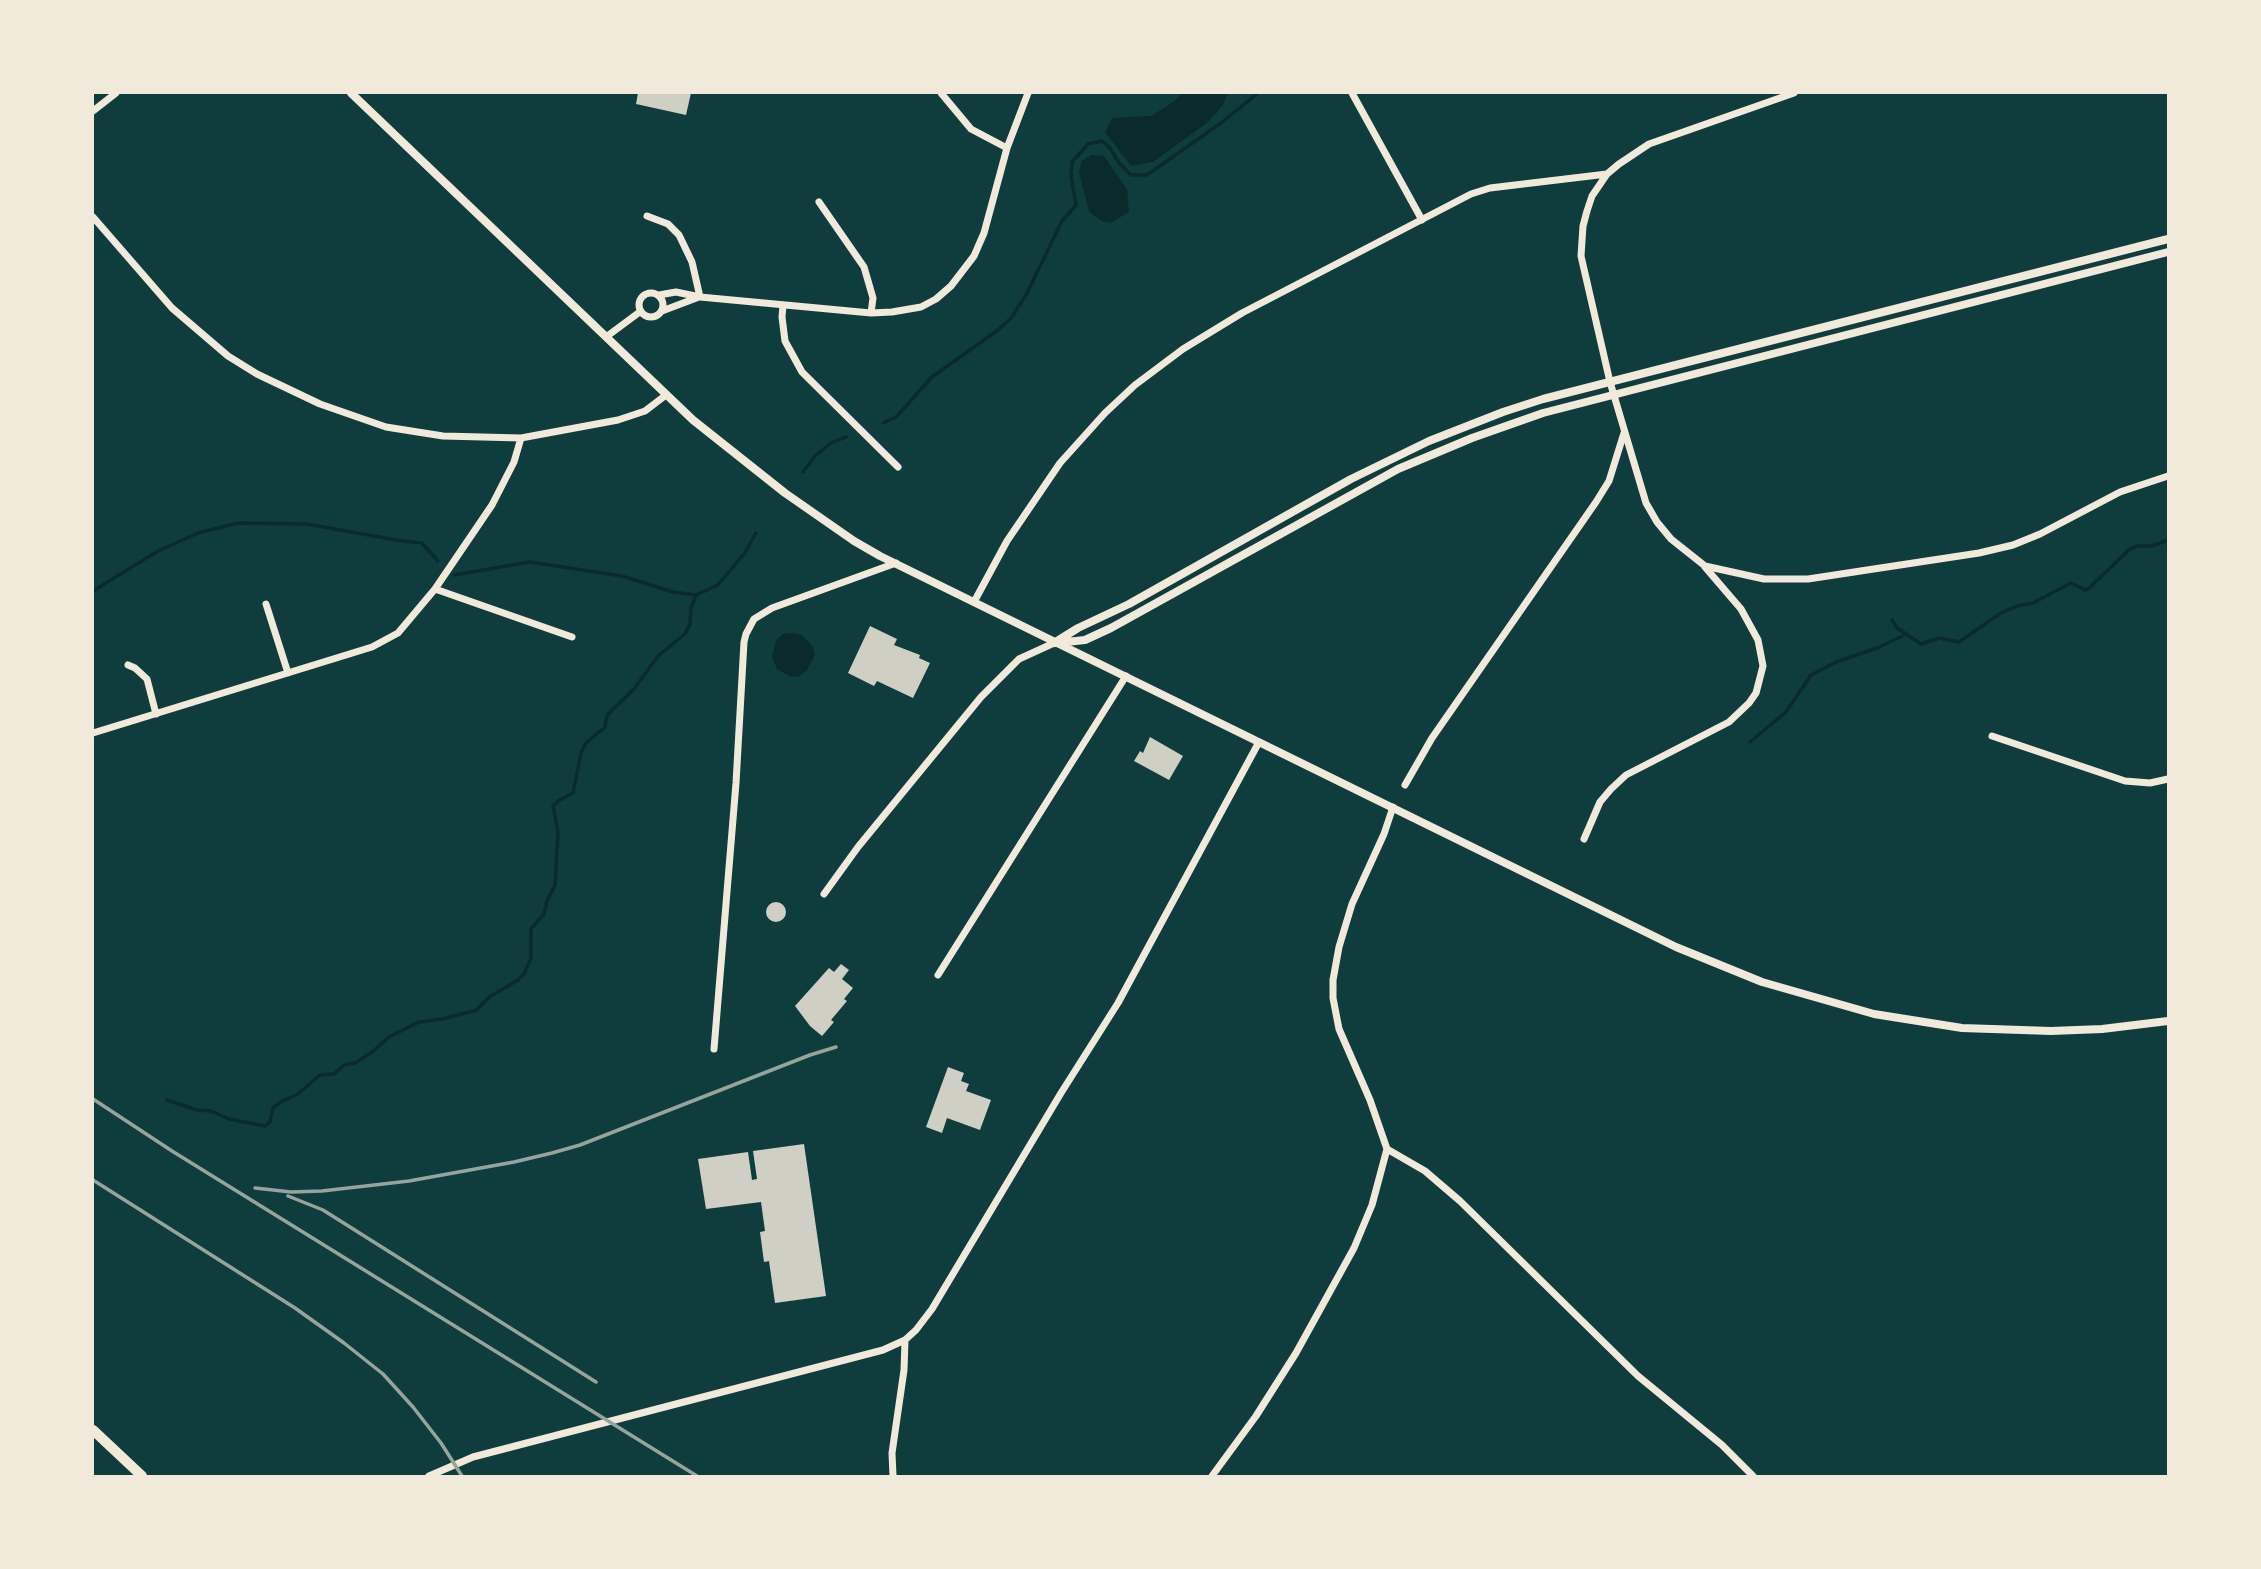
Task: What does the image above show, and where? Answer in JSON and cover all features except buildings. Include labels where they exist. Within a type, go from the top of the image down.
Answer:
[{"type":"main road","points":[[93,1430],[142,1476]]},
{"type":"street","points":[[93,111],[116,93]]},
{"type":"street","points":[[351,93],[716,440],[785,494],[853,541],[896,563],[1676,947],[1762,982],[1874,1014],[1962,1028],[2051,1031],[2168,1021]]},
{"type":"street","points":[[941,93],[971,129],[1007,148]]},
{"type":"street","points":[[700,297],[651,317],[641,311],[639,304],[641,297],[648,292],[659,295],[676,292],[700,297],[871,313],[921,307],[936,299],[951,286],[974,256],[984,233],[1007,148],[1028,93]]},
{"type":"street","points":[[1352,93],[1422,220]]},
{"type":"street","points":[[1584,839],[1600,802],[1626,775],[1729,722],[1739,714],[1756,693],[1763,666],[1758,640],[1741,608],[1705,566],[1671,539],[1646,503],[1610,382],[1581,256],[1587,211],[1592,196],[1607,174],[1634,153],[1661,139],[1794,93]]},
{"type":"street","points":[[974,602],[1007,541],[1054,471],[1105,413],[1135,385],[1183,349],[1242,313],[1471,194],[1490,188],[1607,174]]},
{"type":"street","points":[[818,202],[864,267],[873,298],[871,313]]},
{"type":"street","points":[[647,216],[668,224],[679,235],[692,262],[700,297]]},
{"type":"street","points":[[93,218],[172,308],[228,356],[257,374],[320,404],[386,427],[443,436],[521,438],[618,420],[645,411],[666,395]]},
{"type":"street","points":[[824,894],[858,847],[981,697],[1019,659],[1129,604],[1350,479],[1429,441],[1542,399],[2168,239]]},
{"type":"street","points":[[1054,643],[1085,640],[1111,628],[1398,469],[1472,438],[1543,413],[2168,252]]},
{"type":"street","points":[[1962,292],[1965,304]]},
{"type":"street","points":[[659,295],[664,304],[662,311]]},
{"type":"street","points":[[783,305],[785,341],[802,372],[898,467]]},
{"type":"street","points":[[606,337],[641,311]]},
{"type":"street","points":[[1405,785],[1432,737],[1596,502],[1609,481],[1625,432]]},
{"type":"street","points":[[93,733],[388,640],[398,633],[435,589],[500,492],[514,462],[521,438]]},
{"type":"street","points":[[1705,566],[1764,579],[1808,579],[1979,553],[2013,545],[2040,534],[2100,501],[2168,475]]},
{"type":"street","points":[[1350,479],[1358,492]]},
{"type":"street","points":[[715,1049],[746,634],[754,620],[772,608],[896,563]]},
{"type":"street","points":[[435,589],[572,637]]},
{"type":"street","points":[[266,604],[288,673]]},
{"type":"street","points":[[128,665],[147,679],[156,714]]},
{"type":"street","points":[[938,975],[1126,676]]},
{"type":"street","points":[[1992,736],[2125,782],[2150,783],[2168,779]]},
{"type":"street","points":[[429,1476],[473,1457],[883,1350],[916,1330],[932,1310],[1061,1093],[1114,1010],[1259,742]]},
{"type":"street","points":[[1212,1476],[1256,1416],[1296,1353],[1354,1248],[1372,1205],[1387,1149],[1370,1100],[1339,1028],[1334,1005],[1334,980],[1339,947],[1352,904],[1393,807]]},
{"type":"street","points":[[1387,1149],[1424,1171],[1460,1201],[1638,1376],[1722,1445],[1753,1476]]},
{"type":"street","points":[[892,1476],[892,1453],[904,1370],[905,1339]]},
{"type":"water","points":[[1183,93],[1228,93],[1223,105],[1207,123],[1153,162],[1131,166],[1105,132],[1112,118],[1151,116]]},
{"type":"water","points":[[1091,155],[1104,156],[1127,189],[1129,212],[1110,223],[1089,212],[1079,172],[1082,161]]},
{"type":"water","points":[[783,634],[802,635],[813,647],[815,655],[807,670],[800,676],[791,677],[777,669],[772,657],[776,640]]},
{"type":"waterway","points":[[883,423],[896,417],[932,377],[1012,317],[1027,293],[1062,221],[1076,205],[1071,177],[1072,162],[1088,144],[1102,141],[1131,175],[1147,175],[1221,123],[1258,93]]},
{"type":"waterway","points":[[803,472],[815,456],[831,443],[846,437]]},
{"type":"waterway","points":[[93,591],[158,551],[198,533],[238,523],[307,524],[422,543],[438,561]]},
{"type":"waterway","points":[[454,575],[530,562],[622,576],[673,592],[696,595],[718,585],[744,554],[756,533]]},
{"type":"waterway","points":[[1892,620],[1897,628],[1921,644],[1939,638],[1959,642],[2001,613],[2033,603],[2071,583],[2088,589],[2129,550],[2168,540]]},
{"type":"waterway","points":[[167,1100],[197,1110],[211,1111],[229,1119],[265,1126],[270,1122],[273,1108],[298,1094],[320,1075],[334,1074],[344,1065],[355,1063],[389,1037],[419,1022],[477,1010],[489,997],[518,980],[524,974],[531,958],[531,929],[544,914],[555,885],[558,832],[553,806],[573,793],[581,753],[586,743],[605,727],[607,715],[634,689],[658,656],[685,634],[696,595]]},
{"type":"waterway","points":[[1750,742],[1786,712],[1811,675],[1836,662],[1905,635]]},
{"type":"railway","points":[[255,1188],[291,1192],[322,1191],[409,1181],[552,1153],[580,1145],[836,1047]]},
{"type":"railway","points":[[93,1099],[172,1151],[697,1476]]},
{"type":"railway","points":[[93,1180],[295,1308],[383,1374],[441,1443],[462,1476]]},
{"type":"railway","points":[[288,1196],[323,1210],[596,1382]]}]
